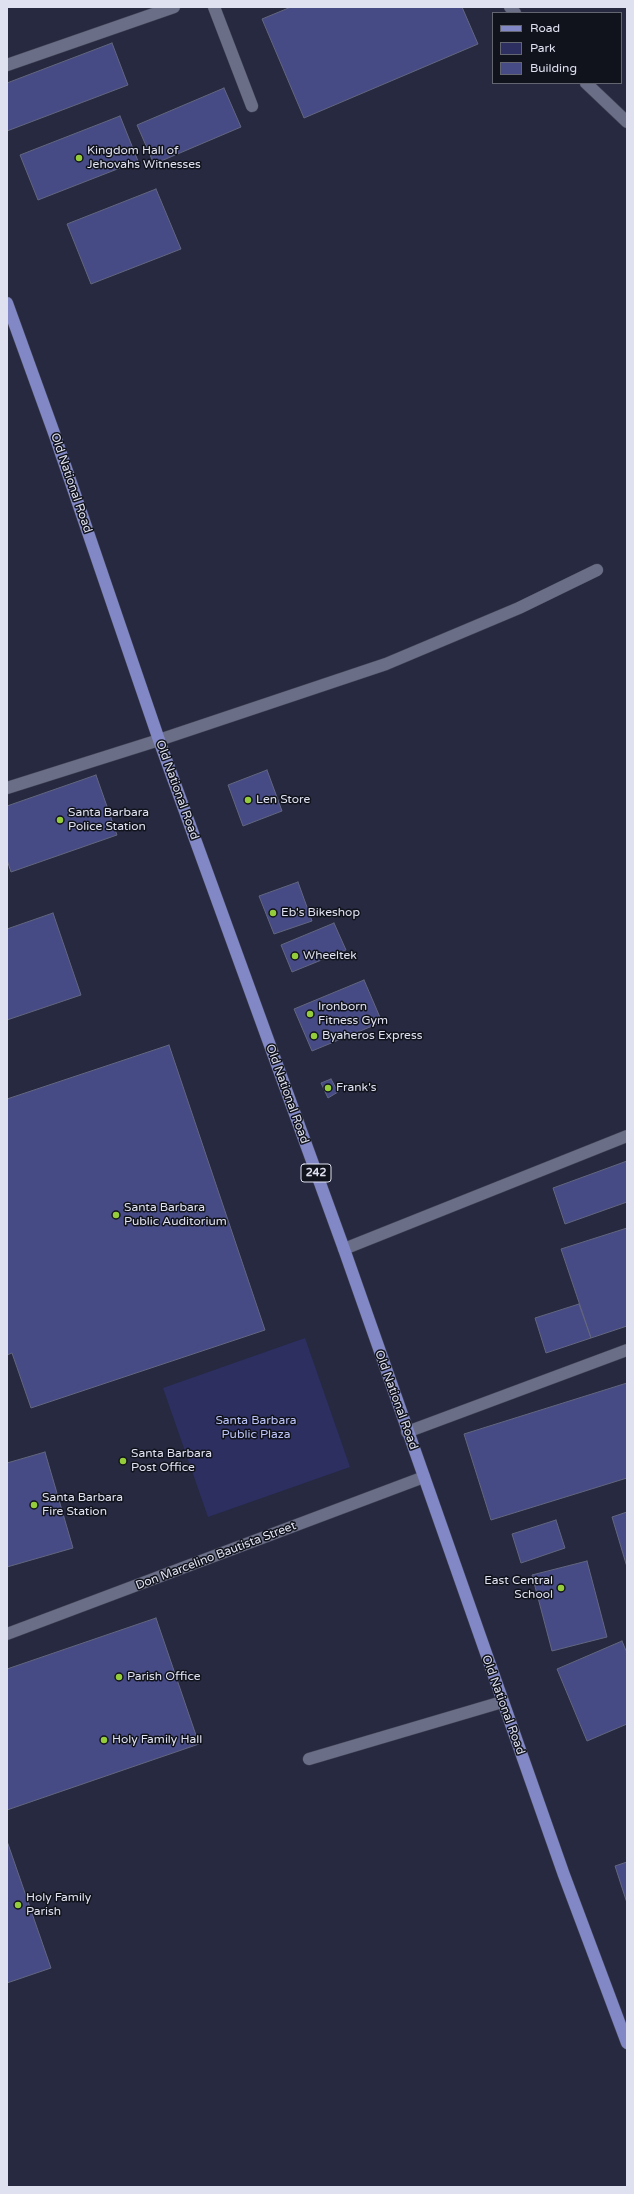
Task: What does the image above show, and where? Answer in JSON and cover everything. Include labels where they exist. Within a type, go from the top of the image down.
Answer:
[{"type":"main road","name":"Old National Road","points":[[7,303],[54,433],[159,740],[344,1249],[407,1432],[564,1875],[627,2043]]},
{"type":"street","points":[[7,65],[174,7]]},
{"type":"street","points":[[214,7],[252,106]]},
{"type":"street","points":[[587,84],[627,122]]},
{"type":"street","points":[[7,788],[159,740],[386,664],[519,608],[597,570]]},
{"type":"street","points":[[344,1249],[627,1136]]},
{"type":"street","points":[[407,1432],[627,1350]]},
{"type":"street","name":"Don Marcelino Bautista Street","points":[[7,1634],[424,1477]]},
{"type":"street","points":[[309,1760],[502,1702]]},
{"type":"green space","name":"Santa Barbara Public Plaza","points":[[305,1338],[350,1467],[208,1517],[163,1388]]},
{"type":"building","points":[[291,7],[462,7],[478,44],[304,118],[262,19]]},
{"type":"building","points":[[112,43],[128,85],[7,131],[7,83]]},
{"type":"building","points":[[224,88],[241,127],[154,164],[137,125]]},
{"type":"building","name":"Kingdom Hall of Jehovahs Witnesses","points":[[120,116],[138,161],[38,200],[20,155]]},
{"type":"building","points":[[156,189],[181,249],[91,284],[67,224]]},
{"type":"building","points":[[267,770],[282,811],[243,826],[228,785]]},
{"type":"building","name":"Santa Barbara Police Station","points":[[96,775],[117,835],[11,872],[7,860],[7,806]]},
{"type":"building","points":[[298,882],[312,921],[274,934],[259,896]]},
{"type":"building","points":[[53,913],[81,995],[7,1020],[7,929]]},
{"type":"building","points":[[334,923],[346,950],[292,972],[281,945]]},
{"type":"building","points":[[364,980],[382,1022],[312,1051],[294,1009]]},
{"type":"building","name":"Santa Barbara Public Auditorium","points":[[169,1045],[265,1330],[31,1408],[12,1353],[7,1355],[7,1099]]},
{"type":"building","points":[[331,1079],[338,1092],[328,1098],[321,1083]]},
{"type":"building","points":[[627,1161],[627,1202],[565,1224],[553,1188]]},
{"type":"building","points":[[627,1228],[627,1326],[591,1338],[561,1249]]},
{"type":"building","points":[[579,1304],[591,1338],[546,1353],[535,1318]]},
{"type":"building","points":[[627,1383],[627,1478],[491,1520],[464,1434]]},
{"type":"building","name":"Santa Barbara Fire Station","points":[[45,1452],[73,1548],[7,1567],[7,1463]]},
{"type":"building","points":[[627,1512],[627,1567],[612,1517]]},
{"type":"building","points":[[556,1520],[565,1548],[521,1563],[512,1534]]},
{"type":"building","points":[[587,1561],[607,1637],[552,1651],[532,1575]]},
{"type":"building","points":[[156,1618],[199,1744],[7,1810],[7,1669]]},
{"type":"building","points":[[622,1641],[627,1653],[627,1724],[587,1741],[557,1669]]},
{"type":"building","name":"Holy Family Parish","points":[[7,1841],[51,1968],[7,1983]]},
{"type":"building","points":[[627,1862],[627,1903],[615,1866]]},
{"type":"place","name":"Kingdom Hall of Jehovahs Witnesses","points":[[79,158]]},
{"type":"place","name":"Len Store","points":[[248,800]]},
{"type":"place","name":"Santa Barbara Police Station","points":[[60,820]]},
{"type":"place","name":"Eb's Bikeshop","points":[[273,913]]},
{"type":"place","name":"Wheeltek","points":[[295,956]]},
{"type":"place","name":"Ironborn Fitness Gym","points":[[310,1014]]},
{"type":"place","name":"Byaheros Express","points":[[314,1036]]},
{"type":"place","name":"Frank's","points":[[328,1088]]},
{"type":"place","name":"Santa Barbara Public Auditorium","points":[[116,1215]]},
{"type":"place","name":"Santa Barbara Post Office","points":[[123,1461]]},
{"type":"place","name":"Santa Barbara Fire Station","points":[[34,1505]]},
{"type":"place","name":"East Central School","points":[[561,1588]]},
{"type":"place","name":"Parish Office","points":[[119,1677]]},
{"type":"place","name":"Holy Family Hall","points":[[104,1740]]},
{"type":"place","name":"Holy Family Parish","points":[[18,1905]]}]
